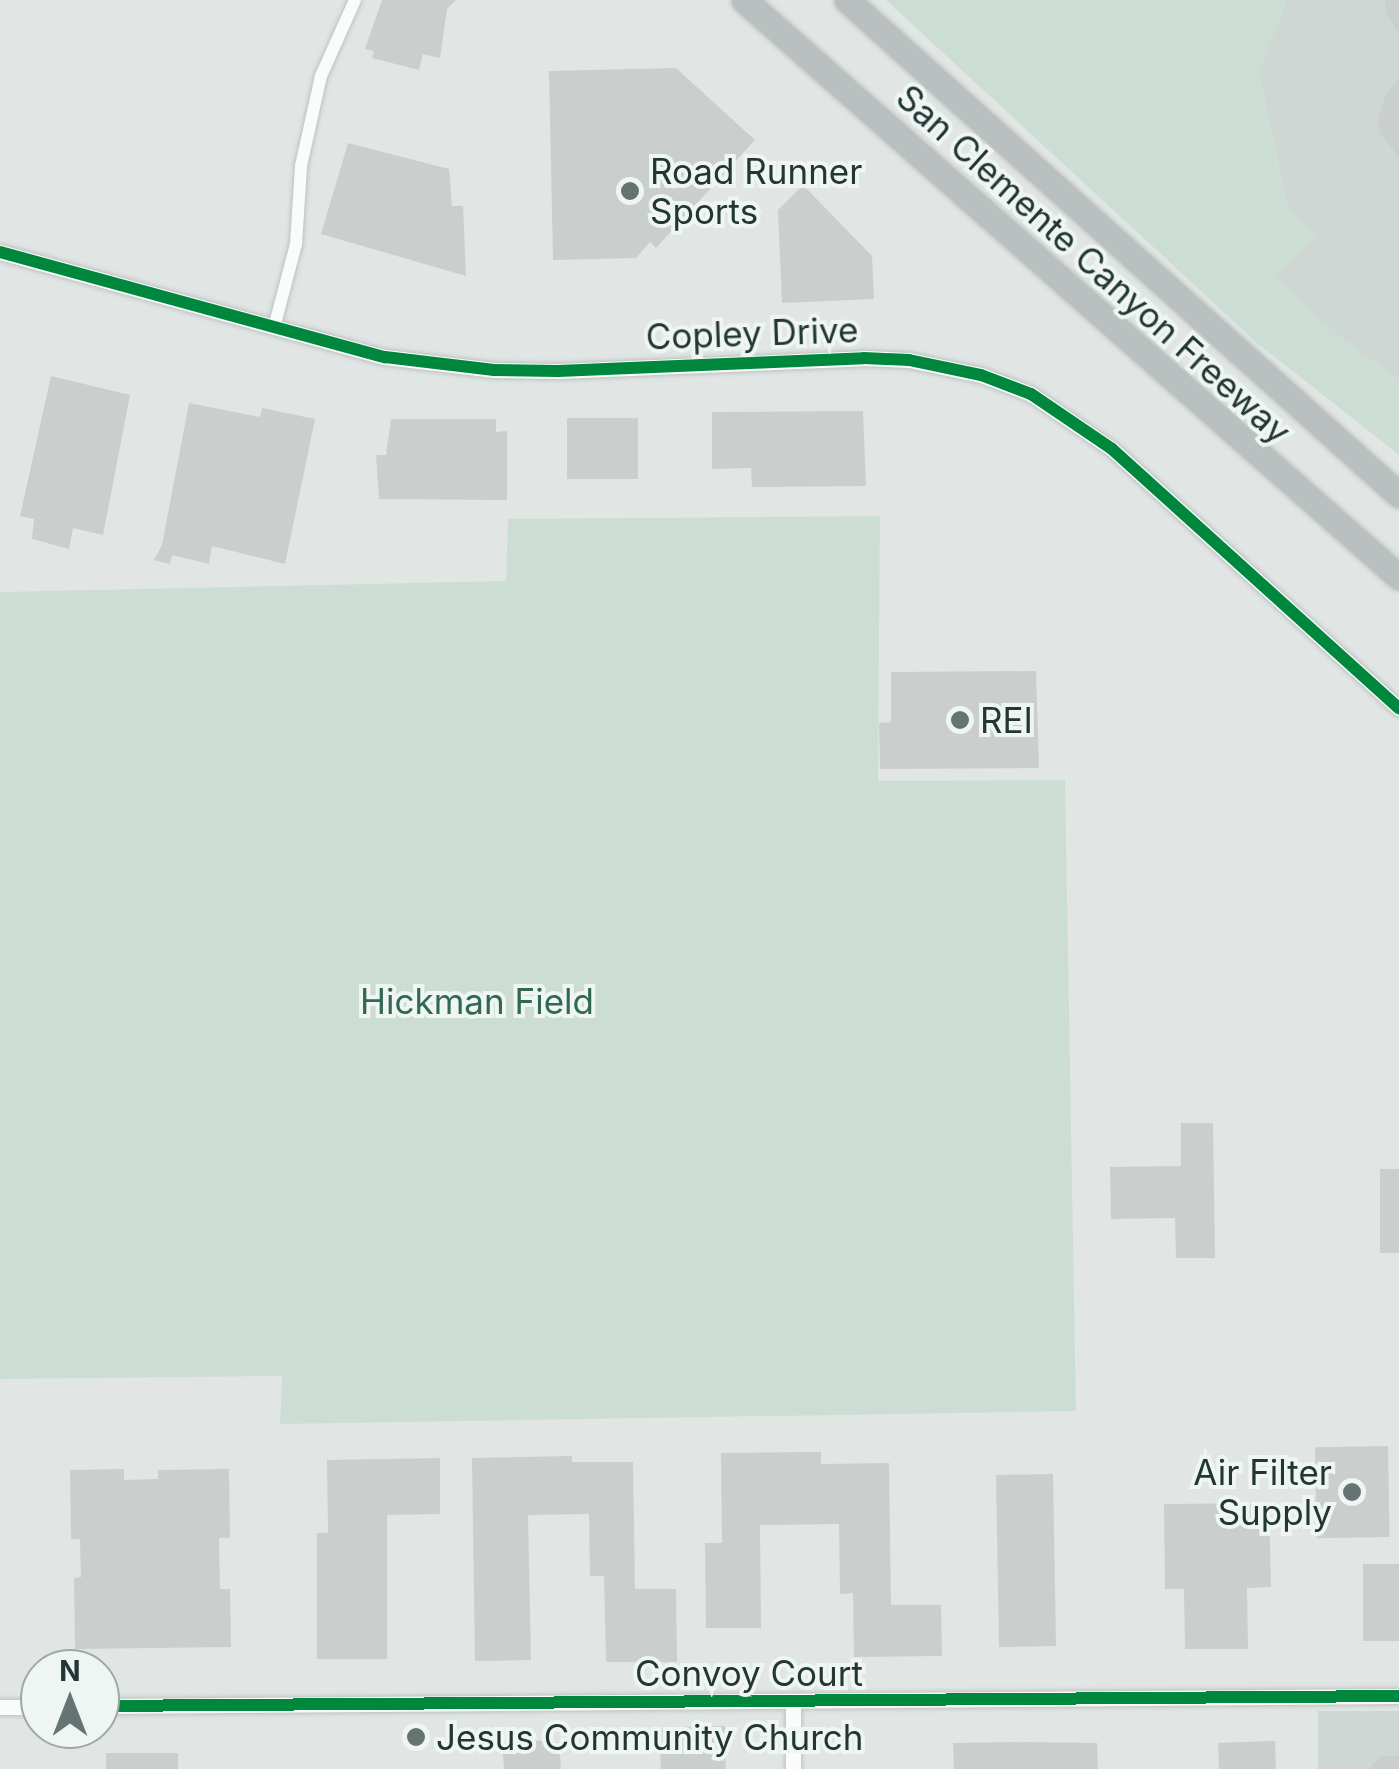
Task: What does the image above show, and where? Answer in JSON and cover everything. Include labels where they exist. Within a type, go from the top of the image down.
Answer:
[{"type":"highway","name":"San Clemente Canyon Freeway","points":[[744,0],[1275,472],[1399,576]]},
{"type":"highway","name":"San Clemente Canyon Freeway","points":[[847,0],[1350,456],[1399,495]]},
{"type":"street","points":[[274,328],[296,244],[302,166],[321,76],[355,0]]},
{"type":"street","name":"Copley Drive","points":[[0,252],[384,357],[494,370],[864,358],[909,360],[981,375],[1031,394],[1112,448],[1399,708]]},
{"type":"street","name":"Convoy Court","points":[[120,1706],[1399,1696]]},
{"type":"street","points":[[792,1703],[793,1769]]},
{"type":"shaded area","points":[[1286,0],[1399,0],[1399,380],[1338,336],[1275,275],[1287,207],[1259,74]]},
{"type":"shaded area","points":[[1318,1711],[1399,1711],[1399,1769],[1318,1769]]},
{"type":"green space","points":[[886,0],[1286,0],[1259,75],[1287,207],[1318,235],[1276,275],[1338,336],[1399,380],[1399,455],[1257,343]]},
{"type":"green space","name":"Hickman Field","points":[[880,516],[878,781],[1065,780],[1076,1411],[280,1424],[282,1376],[0,1379],[0,592],[506,581],[508,519]]},
{"type":"building","points":[[382,0],[456,0],[447,9],[440,58],[423,54],[419,70],[372,58],[374,51],[365,49]]},
{"type":"building","points":[[1385,0],[1399,0],[1399,35],[1387,14]]},
{"type":"building","name":"Road Runner Sports","points":[[676,68],[755,140],[656,248],[650,242],[636,258],[553,260],[549,71]]},
{"type":"building","points":[[1399,80],[1399,157],[1380,134],[1378,120],[1386,93]]},
{"type":"building","points":[[348,143],[449,169],[452,206],[463,206],[466,276],[321,234]]},
{"type":"building","points":[[803,185],[872,256],[874,299],[782,303],[778,210]]},
{"type":"building","points":[[51,376],[130,395],[103,535],[73,528],[69,549],[32,539],[34,519],[20,516]]},
{"type":"building","points":[[189,403],[260,417],[262,408],[315,419],[285,564],[212,546],[209,564],[172,555],[170,564],[154,560],[162,545]]},
{"type":"building","points":[[863,411],[866,486],[752,487],[751,468],[712,469],[712,412]]},
{"type":"building","points":[[567,418],[638,418],[638,479],[567,479]]},
{"type":"building","points":[[391,419],[496,419],[496,432],[507,431],[507,500],[379,499],[376,455],[386,455]]},
{"type":"building","points":[[1036,671],[1039,768],[880,769],[879,723],[891,722],[891,672]]},
{"type":"building","points":[[1181,1123],[1213,1123],[1215,1258],[1176,1258],[1175,1218],[1111,1219],[1110,1167],[1181,1166]]},
{"type":"building","points":[[1380,1169],[1399,1169],[1399,1253],[1380,1253]]},
{"type":"building","name":"Air Filter Supply","points":[[1388,1446],[1390,1537],[1317,1538],[1315,1447]]},
{"type":"building","points":[[821,1452],[821,1464],[889,1463],[891,1605],[941,1605],[942,1656],[854,1657],[853,1593],[840,1594],[839,1524],[760,1525],[761,1628],[706,1628],[705,1543],[722,1543],[721,1453]]},
{"type":"building","points":[[572,1456],[572,1462],[633,1462],[635,1589],[676,1589],[677,1662],[606,1662],[604,1576],[590,1576],[589,1514],[528,1515],[531,1660],[475,1661],[472,1458]]},
{"type":"building","points":[[440,1458],[440,1514],[387,1515],[387,1659],[317,1659],[317,1533],[328,1533],[327,1460]]},
{"type":"building","points":[[124,1469],[124,1480],[158,1479],[158,1470],[229,1469],[230,1538],[219,1538],[220,1589],[230,1589],[231,1647],[75,1649],[74,1578],[81,1577],[80,1539],[71,1539],[70,1470]]},
{"type":"building","points":[[1053,1474],[1056,1646],[999,1647],[996,1475]]},
{"type":"building","points":[[1269,1503],[1271,1587],[1247,1588],[1248,1649],[1185,1649],[1184,1589],[1165,1589],[1164,1504]]},
{"type":"building","points":[[1363,1564],[1399,1564],[1399,1641],[1363,1641]]},
{"type":"building","points":[[725,1726],[726,1769],[661,1769],[660,1727]]},
{"type":"building","points":[[509,1739],[559,1742],[561,1769],[504,1769],[502,1745]]},
{"type":"building","points":[[1275,1741],[1276,1769],[1219,1769],[1218,1743]]},
{"type":"building","points":[[953,1743],[1097,1743],[1098,1769],[954,1769]]},
{"type":"building","points":[[106,1753],[178,1753],[178,1769],[106,1769]]},
{"type":"building","points":[[1381,1756],[1399,1756],[1399,1769],[1368,1769]]},
{"type":"cycle path","points":[[0,252],[385,357],[494,370],[558,371],[864,358],[909,360],[981,375],[1031,394],[1112,449],[1399,708]]},
{"type":"cycle path","points":[[120,1706],[1399,1696]]},
{"type":"place","name":"Road Runner Sports","points":[[630,191]]},
{"type":"place","name":"REI","points":[[960,720]]},
{"type":"place","name":"Air Filter Supply","points":[[1352,1492]]},
{"type":"place","name":"Jesus Community Church","points":[[416,1737]]}]
